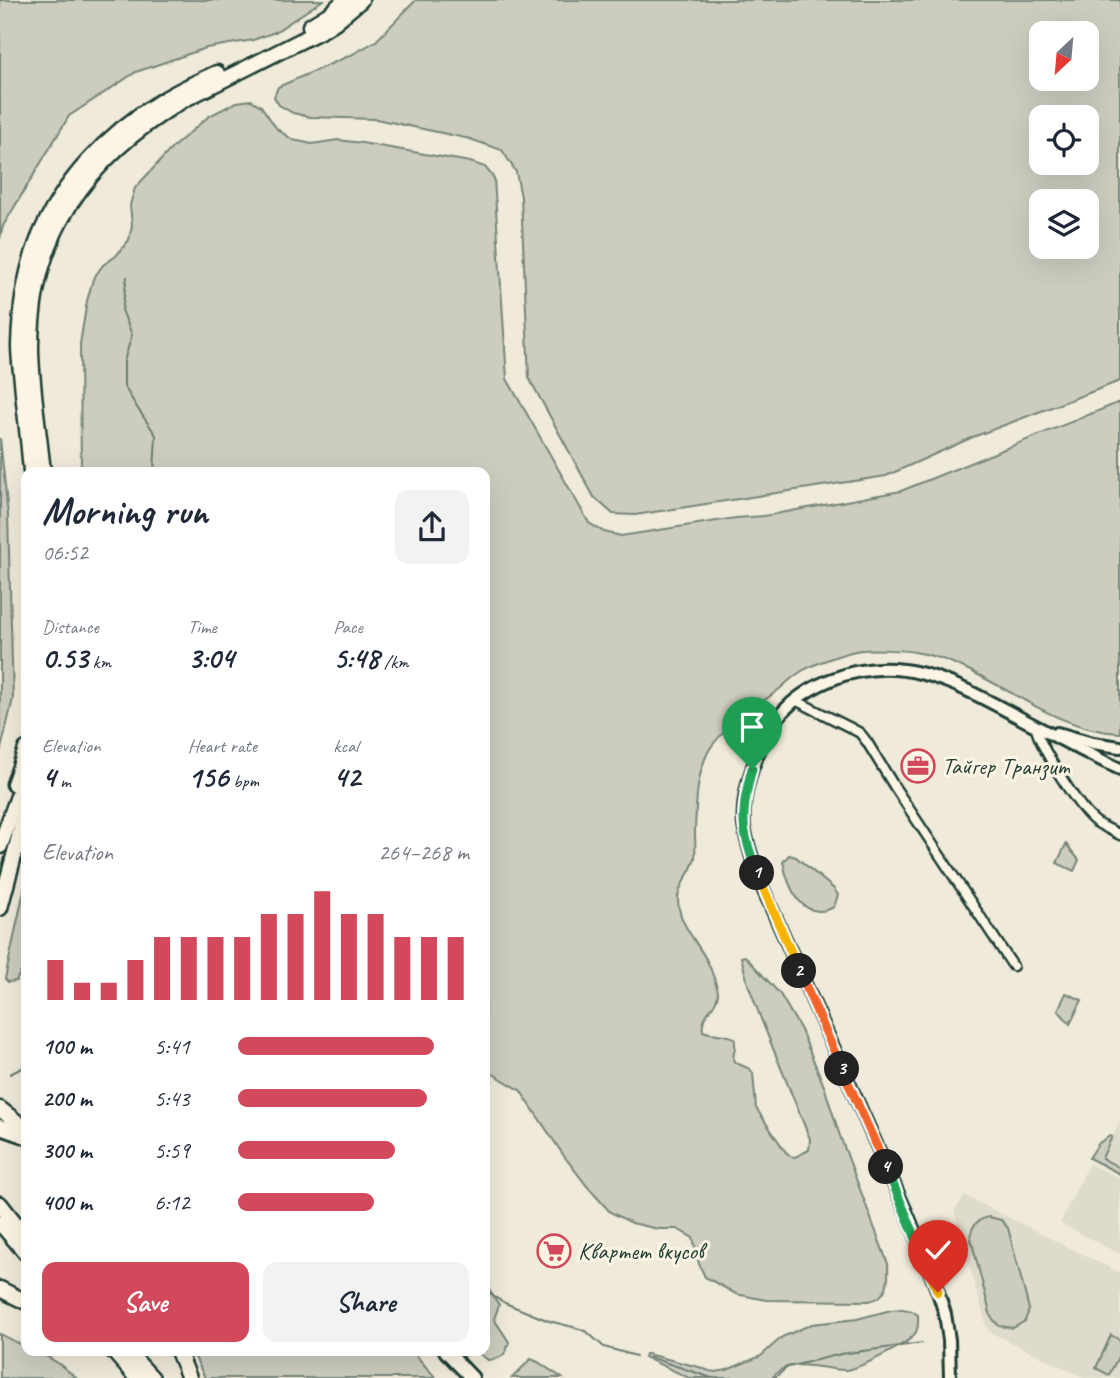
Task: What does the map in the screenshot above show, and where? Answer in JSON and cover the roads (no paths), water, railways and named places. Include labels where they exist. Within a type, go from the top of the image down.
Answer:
[{"type":"highway","points":[[31,467],[19,349],[21,316],[31,261],[38,240],[59,200],[90,159],[141,114],[178,91],[301,31],[331,13],[345,0]]},
{"type":"highway","points":[[42,467],[31,351],[33,318],[42,264],[68,206],[97,167],[164,112],[324,29],[361,0]]},
{"type":"highway","points":[[0,819],[21,762]]},
{"type":"highway","points":[[0,846],[21,789]]},
{"type":"highway","points":[[0,908],[21,830]]},
{"type":"highway","points":[[0,1109],[21,1125]]},
{"type":"highway","points":[[0,1128],[21,1134]]},
{"type":"highway","points":[[0,1204],[21,1231]]},
{"type":"highway","points":[[0,1223],[21,1247]]},
{"type":"highway","points":[[0,1289],[21,1300]]},
{"type":"highway","points":[[119,1356],[137,1378]]},
{"type":"highway","points":[[121,1356],[152,1378]]},
{"type":"highway","points":[[180,1356],[189,1378]]},
{"type":"main road","points":[[451,1356],[472,1378]]},
{"type":"street","points":[[950,1378],[949,1340],[938,1292],[909,1218],[760,883],[750,853],[744,825],[746,791],[752,769],[773,724],[795,700],[817,686],[864,669],[902,669],[960,686],[1080,751],[1120,769]]},
{"type":"street","points":[[795,700],[860,733],[1013,966]]},
{"type":"street","points":[[1035,726],[1077,739],[1120,747]]},
{"type":"street","points":[[1035,726],[1042,745],[1069,790],[1094,820],[1120,835]]},
{"type":"waterway","points":[[127,277],[122,310],[132,335],[124,361],[124,386],[156,435],[154,467]]},
{"type":"waterway","points":[[10,1074],[21,1068]]},
{"type":"waterway","points":[[490,1293],[505,1303],[549,1321],[587,1332],[604,1347],[636,1356]]},
{"type":"waterway","points":[[774,1378],[788,1367],[841,1354],[922,1343]]},
{"type":"waterway","points":[[649,1357],[712,1378]]},
{"type":"place","name":"Тайгер Транзит","points":[[918,766]]},
{"type":"place","name":"Квартет вкусов","points":[[554,1251]]}]
